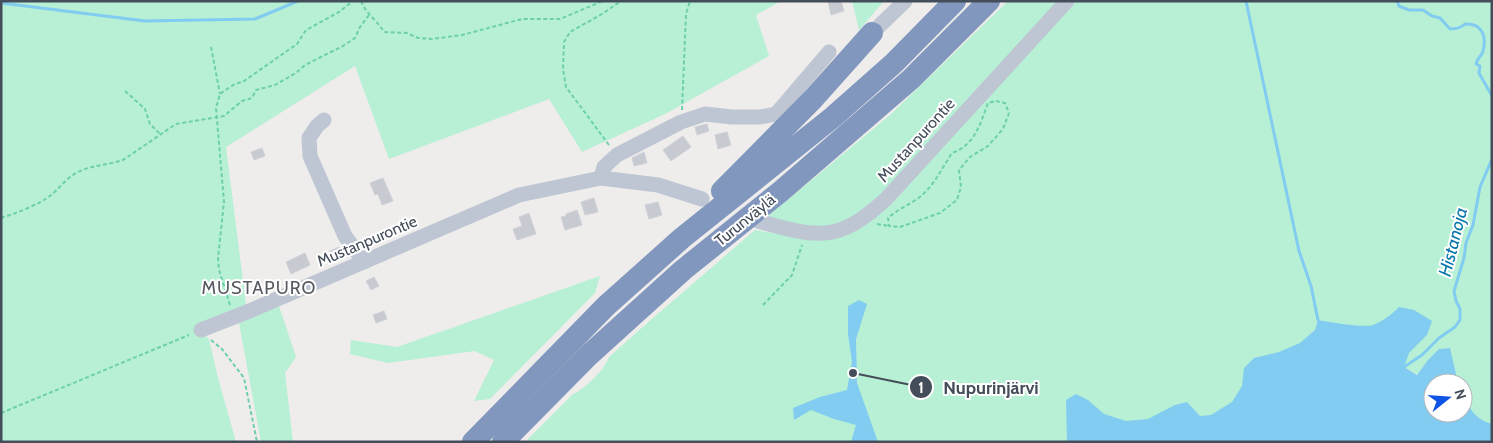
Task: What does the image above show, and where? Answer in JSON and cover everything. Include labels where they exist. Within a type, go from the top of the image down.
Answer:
[{"type":"highway","name":"Turunväylä","points":[[473,442],[606,306],[682,238],[833,117],[894,63],[955,1]]},
{"type":"highway","name":"Turunväylä","points":[[503,442],[589,355],[683,270],[780,192],[911,79],[987,3]]},
{"type":"highway","points":[[606,306],[679,230],[789,124],[872,33]]},
{"type":"street","points":[[872,33],[905,1]]},
{"type":"street","name":"Mustanpurontie","points":[[758,221],[812,234],[835,232],[855,224],[870,214],[886,199],[1067,1]]},
{"type":"street","points":[[601,178],[604,167],[617,155],[681,122],[705,114],[732,117],[760,117],[776,114],[829,52]]},
{"type":"street","points":[[324,120],[317,126],[309,138],[310,156],[345,236],[364,262]]},
{"type":"street","name":"Mustanpurontie","points":[[201,330],[519,195],[601,178],[658,185],[702,199]]},
{"type":"path","points":[[220,94],[233,85],[244,81],[297,44],[306,30],[339,12],[353,1]]},
{"type":"path","points":[[361,1],[369,15],[384,32],[407,33],[418,38],[432,39],[462,35],[522,19],[560,19],[603,1]]},
{"type":"path","points":[[617,155],[566,87],[563,69],[564,42],[570,32],[621,1]]},
{"type":"path","points":[[681,122],[686,14],[690,1]]},
{"type":"path","points":[[1,218],[49,197],[76,173],[92,166],[123,160],[176,124],[224,116],[242,101],[252,98],[256,90],[275,85],[296,74],[305,65],[356,38],[369,15]]},
{"type":"path","points":[[211,47],[220,94],[216,108],[224,202],[218,258],[219,270],[234,317]]},
{"type":"path","points":[[125,91],[145,109],[150,124],[160,134]]},
{"type":"path","points":[[996,101],[1005,103],[1009,113],[1003,129],[988,146],[970,157],[959,170],[961,187],[957,200],[940,213],[900,227],[889,226],[888,218],[923,194],[937,178],[952,153],[960,150],[971,142],[988,103],[996,101]]},
{"type":"path","points":[[763,305],[792,274],[806,233]]},
{"type":"path","points":[[1,413],[201,330],[222,349],[244,378],[257,442]]},
{"type":"green space","points":[[1,1],[781,1],[756,15],[769,56],[665,114],[582,152],[549,99],[389,159],[355,66],[226,147],[247,312],[201,331],[209,339],[236,442],[1,442]]},
{"type":"green space","points":[[852,1],[884,1],[859,30]]},
{"type":"green space","points":[[1008,1],[1058,1],[877,199],[857,215],[841,223],[820,227],[791,225],[767,217],[890,115]]},
{"type":"green space","points":[[1076,1],[1492,1],[1492,442],[1473,423],[1473,373],[1423,373],[1423,377],[1404,367],[1275,383],[1162,442],[525,442],[573,394],[594,378],[604,367],[609,357],[755,230],[786,235],[841,234],[996,88]]},
{"type":"green space","points":[[600,276],[595,293],[490,399],[474,401],[494,360],[475,351],[388,363],[350,354],[351,340],[397,347]]},
{"type":"green space","points":[[279,306],[296,357],[285,373],[293,442],[261,442],[239,323]]},
{"type":"water","points":[[859,300],[867,304],[856,339],[857,383],[878,442],[851,442],[856,425],[811,410],[794,420],[793,408],[820,397],[847,390],[852,362],[848,334],[848,306]]},
{"type":"water","points":[[1399,307],[1414,310],[1432,321],[1427,335],[1409,353],[1404,367],[1417,375],[1439,349],[1450,348],[1456,373],[1423,373],[1423,423],[1473,423],[1473,412],[1481,419],[1492,424],[1492,442],[1067,442],[1066,400],[1076,394],[1088,400],[1104,414],[1126,421],[1148,419],[1175,405],[1187,402],[1200,416],[1211,415],[1232,402],[1242,386],[1244,368],[1254,358],[1279,352],[1300,343],[1315,330],[1318,320],[1368,326],[1384,320]]},
{"type":"building","points":[[828,1],[841,1],[844,11],[831,15]]},
{"type":"building","points":[[707,124],[709,131],[697,135],[695,127]]},
{"type":"building","points":[[727,132],[731,145],[718,149],[715,135]]},
{"type":"building","points":[[683,136],[691,147],[671,161],[663,150]]},
{"type":"building","points":[[262,148],[265,156],[254,160],[251,152]]},
{"type":"building","points":[[644,152],[647,163],[634,166],[632,158]]},
{"type":"building","points":[[383,178],[393,201],[382,205],[378,194],[375,195],[370,183]]},
{"type":"building","points":[[594,198],[598,212],[585,215],[581,202]]},
{"type":"building","points":[[658,202],[662,215],[649,219],[645,205]]},
{"type":"building","points":[[577,210],[582,225],[565,230],[561,217]]},
{"type":"building","points":[[529,213],[536,234],[517,240],[513,229],[522,226],[519,217]]},
{"type":"building","points":[[339,247],[343,256],[333,260],[330,251]]},
{"type":"building","points":[[305,253],[310,265],[291,274],[286,262]]},
{"type":"building","points":[[374,277],[379,286],[371,290],[366,281]]},
{"type":"building","points":[[384,311],[387,319],[376,323],[373,315]]},
{"type":"waterway","points":[[1,3],[145,21],[255,19],[298,1]]},
{"type":"waterway","points":[[1246,1],[1299,251],[1311,286],[1318,320]]},
{"type":"waterway","name":"Histanoja","points":[[1397,1],[1399,6],[1409,10],[1423,10],[1432,16],[1440,18],[1450,29],[1459,28],[1465,24],[1471,24],[1479,28],[1484,36],[1484,45],[1476,64],[1480,66],[1479,73],[1492,96]]},
{"type":"waterway","name":"Histanoja","points":[[1404,367],[1422,355],[1439,338],[1455,327],[1460,320],[1460,309],[1454,291],[1464,258],[1466,243],[1473,225],[1480,187],[1492,159]]},
{"type":"place","name":"Nupurinjärvi","points":[[853,373]]},
{"type":"district","name":"MUSTAPURO","points":[[259,288]]}]
